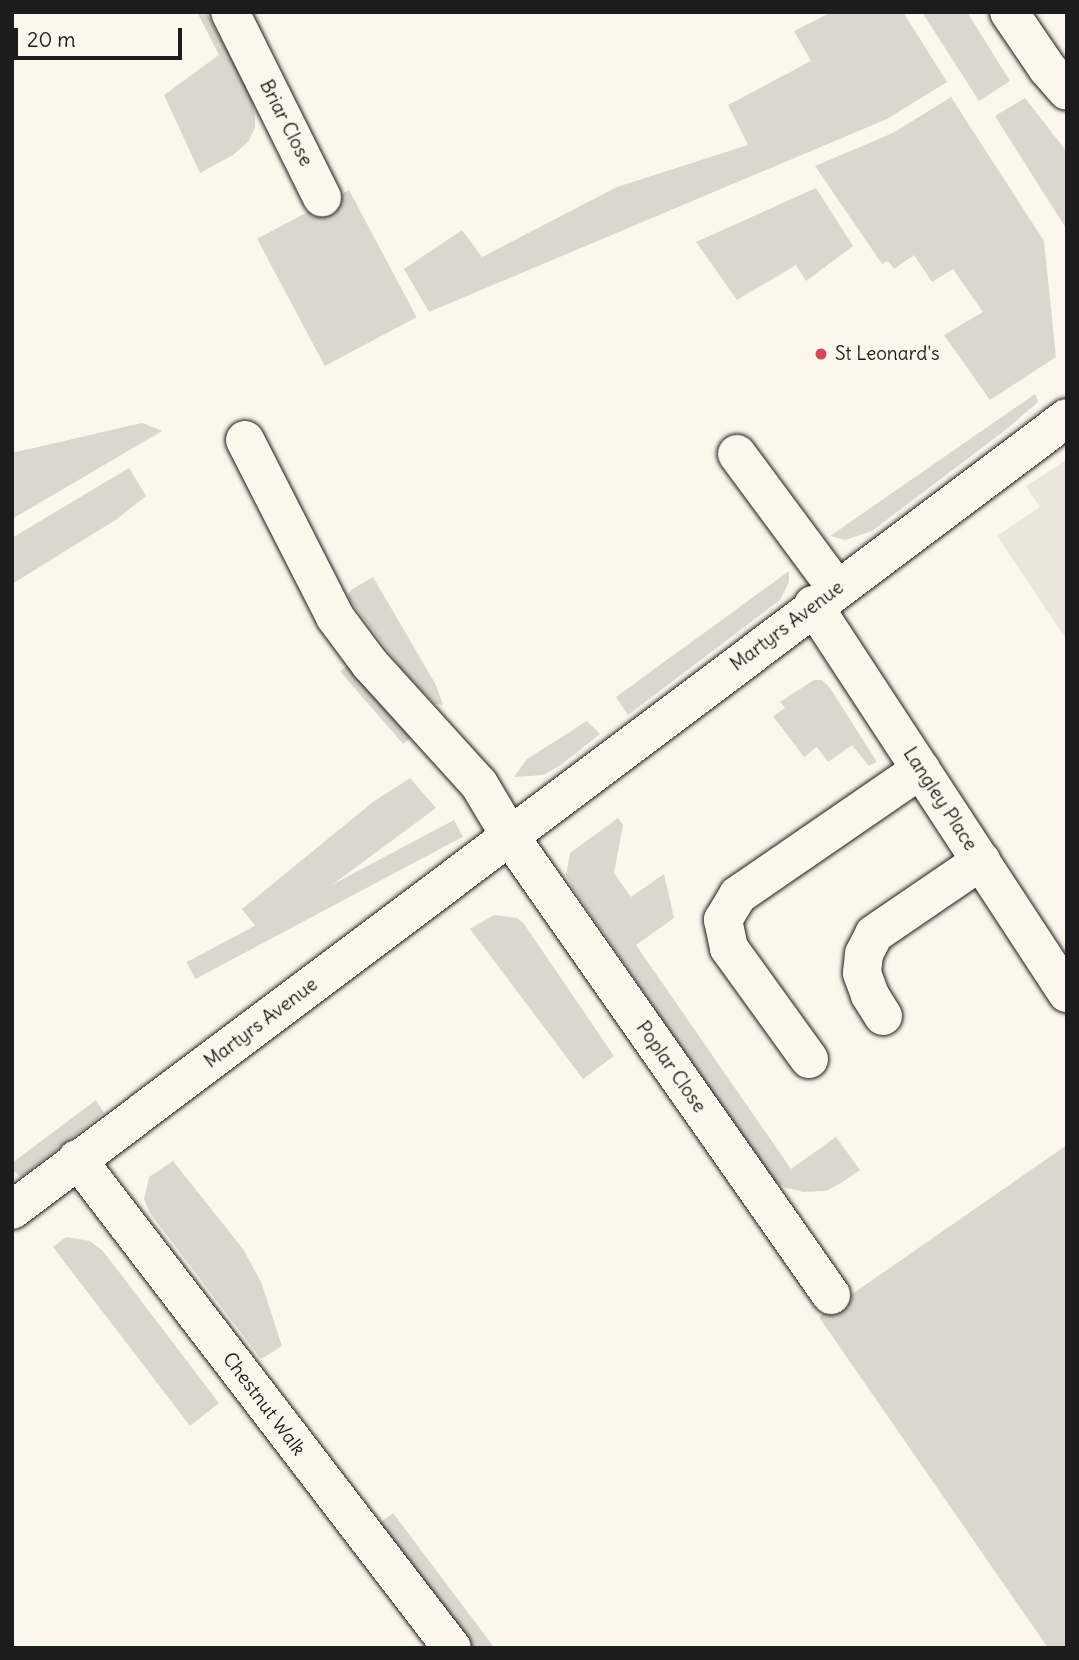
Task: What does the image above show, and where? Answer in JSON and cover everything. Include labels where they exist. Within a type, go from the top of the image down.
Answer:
[{"type":"street","name":"Briar Close","points":[[230,12],[322,197]]},
{"type":"street","points":[[1009,12],[1047,68],[1067,91]]},
{"type":"street","name":"Martyrs Avenue","points":[[12,1210],[511,838],[825,597],[1067,418]]},
{"type":"street","points":[[245,440],[335,617],[370,664],[479,784],[511,838]]},
{"type":"street","name":"Langley Place","points":[[737,454],[825,597],[921,769],[1067,993]]},
{"type":"street","points":[[809,1059],[729,948],[723,920],[738,895],[921,769]]},
{"type":"street","name":"Poplar Close","points":[[511,838],[831,1295]]},
{"type":"street","points":[[883,1016],[870,995],[862,973],[864,954],[874,934],[981,861]]},
{"type":"street","name":"Chestnut Walk","points":[[77,1159],[452,1648]]},
{"type":"shaded area","points":[[197,12],[206,12],[250,94],[255,114],[255,128],[248,142],[233,155],[200,173],[164,95],[219,55]]},
{"type":"shaded area","points":[[832,12],[903,12],[947,82],[887,119],[429,312],[404,269],[462,230],[482,257],[617,187],[748,145],[728,105],[811,61],[794,31]]},
{"type":"shaded area","points":[[922,12],[967,12],[1010,81],[979,101]]},
{"type":"shaded area","points":[[951,97],[1044,241],[1056,357],[990,400],[944,335],[983,312],[953,269],[932,282],[914,255],[894,269],[888,261],[882,264],[815,166],[893,133]]},
{"type":"shaded area","points":[[1025,98],[1067,152],[1067,230],[995,116]]},
{"type":"shaded area","points":[[816,188],[853,246],[806,281],[796,265],[737,300],[696,242]]},
{"type":"shaded area","points":[[349,190],[417,317],[325,366],[257,239]]},
{"type":"shaded area","points":[[1035,394],[1038,402],[1008,428],[872,531],[845,540],[830,536]]},
{"type":"shaded area","points":[[142,423],[162,431],[12,519],[12,453]]},
{"type":"shaded area","points":[[1067,460],[1067,640],[997,536],[1040,507],[1026,486]]},
{"type":"shaded area","points":[[129,468],[146,496],[117,519],[12,584],[12,538]]},
{"type":"shaded area","points":[[789,571],[789,582],[780,600],[628,715],[616,697]]},
{"type":"shaded area","points":[[373,577],[436,685],[443,705],[435,704],[401,668],[350,600],[348,595],[351,590]]},
{"type":"shaded area","points":[[350,663],[413,735],[403,744],[340,672]]},
{"type":"shaded area","points":[[814,680],[822,680],[830,688],[877,762],[869,766],[852,745],[828,762],[817,747],[804,757],[773,716],[785,708],[780,702]]},
{"type":"shaded area","points":[[587,721],[600,734],[562,764],[544,775],[514,777],[527,759]]},
{"type":"shaded area","points":[[410,778],[436,808],[263,936],[242,909],[373,802]]},
{"type":"shaded area","points":[[618,818],[623,825],[614,873],[631,897],[664,874],[674,918],[636,945],[791,1169],[836,1137],[860,1170],[841,1183],[826,1191],[803,1192],[784,1187],[769,1177],[573,888],[566,875],[570,853]]},
{"type":"shaded area","points":[[454,820],[463,837],[195,979],[186,962]]},
{"type":"shaded area","points":[[494,915],[517,918],[524,924],[614,1056],[583,1079],[470,929]]},
{"type":"shaded area","points":[[96,1100],[104,1113],[21,1177],[12,1170],[12,1163]]},
{"type":"shaded area","points":[[1067,1145],[1067,1648],[1048,1648],[819,1317]]},
{"type":"shaded area","points":[[173,1161],[243,1249],[261,1282],[282,1346],[261,1359],[150,1213],[144,1199],[149,1177]]},
{"type":"shaded area","points":[[66,1237],[90,1241],[103,1251],[219,1403],[190,1426],[53,1247]]},
{"type":"shaded area","points":[[393,1513],[495,1648],[473,1648],[379,1523]]},
{"type":"place","name":"St Leonard's","points":[[821,354]]}]
